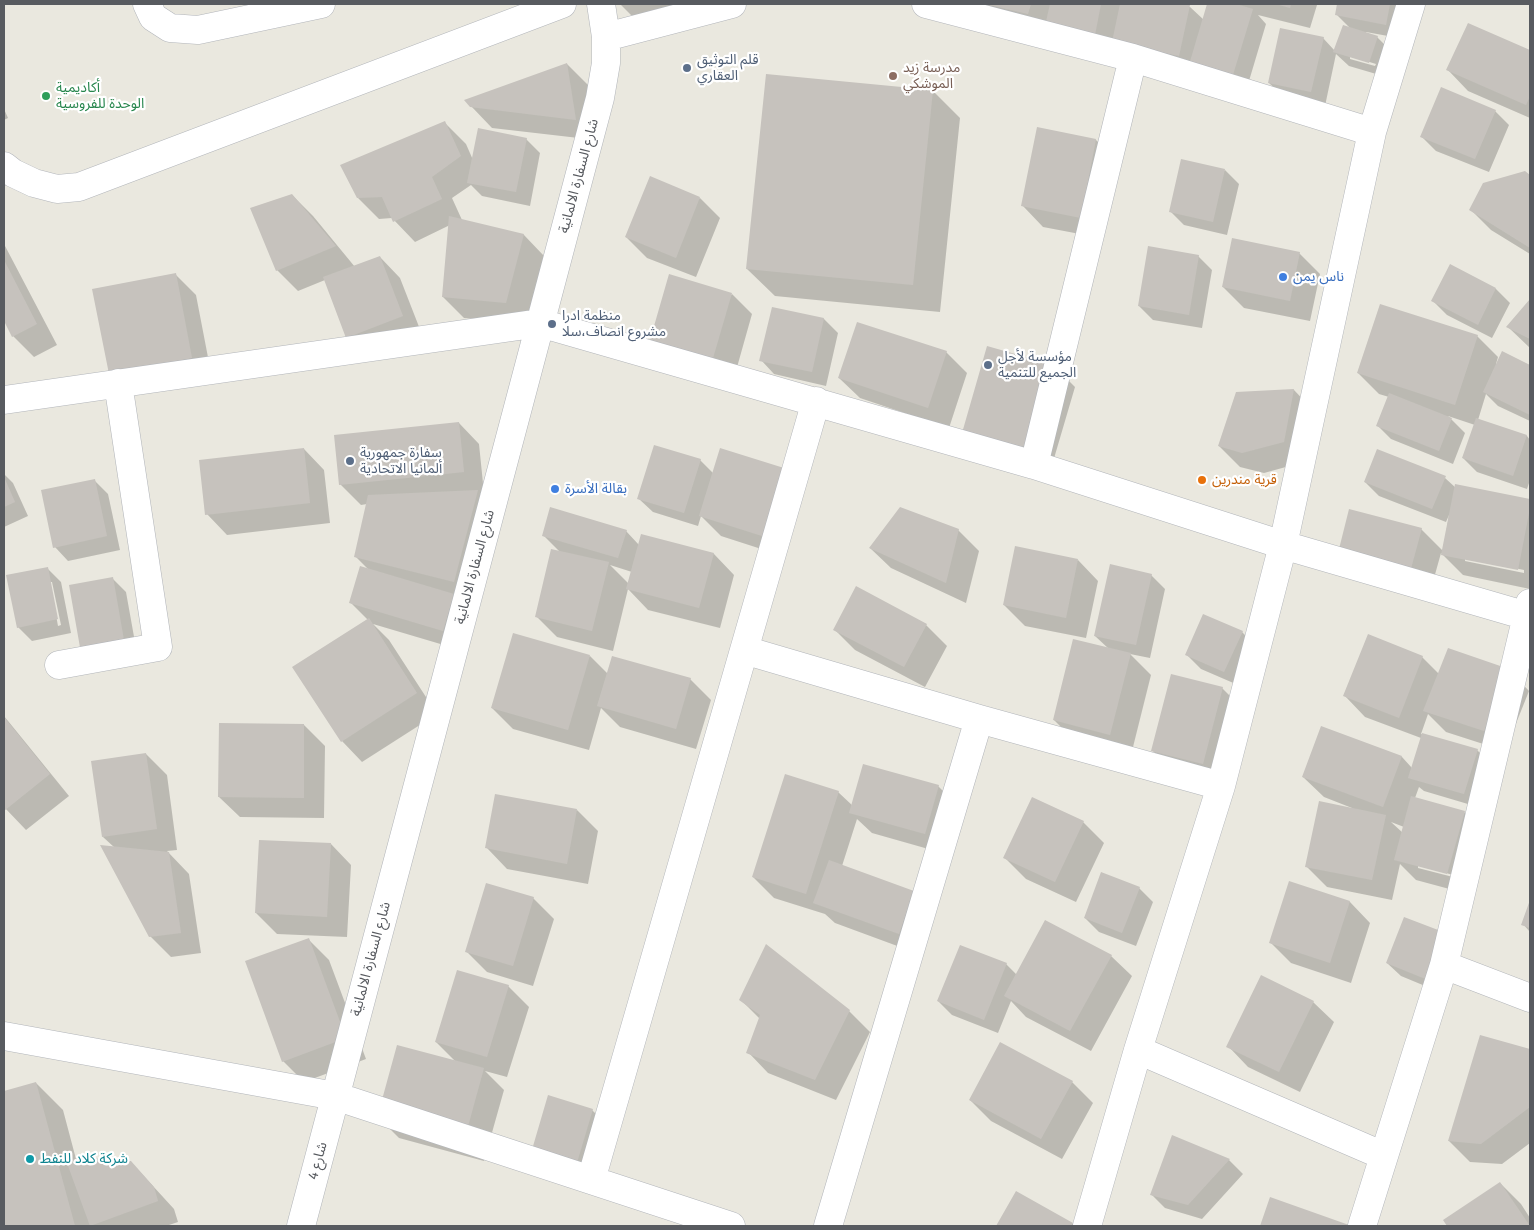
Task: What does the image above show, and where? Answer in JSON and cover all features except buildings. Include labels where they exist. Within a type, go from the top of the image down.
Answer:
[{"type":"street","points":[[147,4],[153,17],[170,28],[198,30],[321,4]]},
{"type":"street","points":[[4,166],[13,173],[34,183],[57,189],[79,187],[562,4]]},
{"type":"street","name":"شارع السفارة الالمانية","points":[[335,1096],[600,98],[606,63],[606,37],[601,4]]},
{"type":"street","points":[[606,37],[732,4]]},
{"type":"street","points":[[926,4],[1133,58],[1372,132]]},
{"type":"street","points":[[1088,1226],[1138,1050],[1220,786],[1283,545],[1372,132],[1411,4]]},
{"type":"street","points":[[1034,465],[1133,58]]},
{"type":"street","points":[[4,400],[540,323],[1034,465],[1283,545],[1528,610],[1444,964],[1362,1226]]},
{"type":"street","points":[[59,665],[158,647],[118,383]]},
{"type":"street","points":[[591,1180],[816,401]]},
{"type":"street","points":[[744,650],[979,719],[1220,786]]},
{"type":"street","points":[[828,1226],[979,719]]},
{"type":"street","points":[[1444,964],[1530,998]]},
{"type":"street","points":[[4,1036],[335,1096],[731,1226]]},
{"type":"street","points":[[1138,1050],[1384,1156]]},
{"type":"street","name":"شارع 4","points":[[301,1226],[335,1096]]},
{"type":"place","name":"قلم التوثيق العقاري","points":[[687,68]]},
{"type":"place","name":"مدرسة زيد الموشكي","points":[[893,76]]},
{"type":"place","name":"أكاديمية الوحدة للفروسية","points":[[46,96]]},
{"type":"place","name":"ناس يمن","points":[[1283,277]]},
{"type":"place","name":"منظمة ادرا مشروع انصاف،سلا","points":[[552,324]]},
{"type":"place","name":"مؤسسة لأجل الجميع للتنمية","points":[[988,365]]},
{"type":"place","name":"سفارة جمهورية ألمانيا الاتحادية","points":[[350,461]]},
{"type":"place","name":"قرية مندرين","points":[[1202,480]]},
{"type":"place","name":"بقالة الأسرة","points":[[555,489]]},
{"type":"place","name":"شركة كلاد للنفط","points":[[30,1159]]}]
